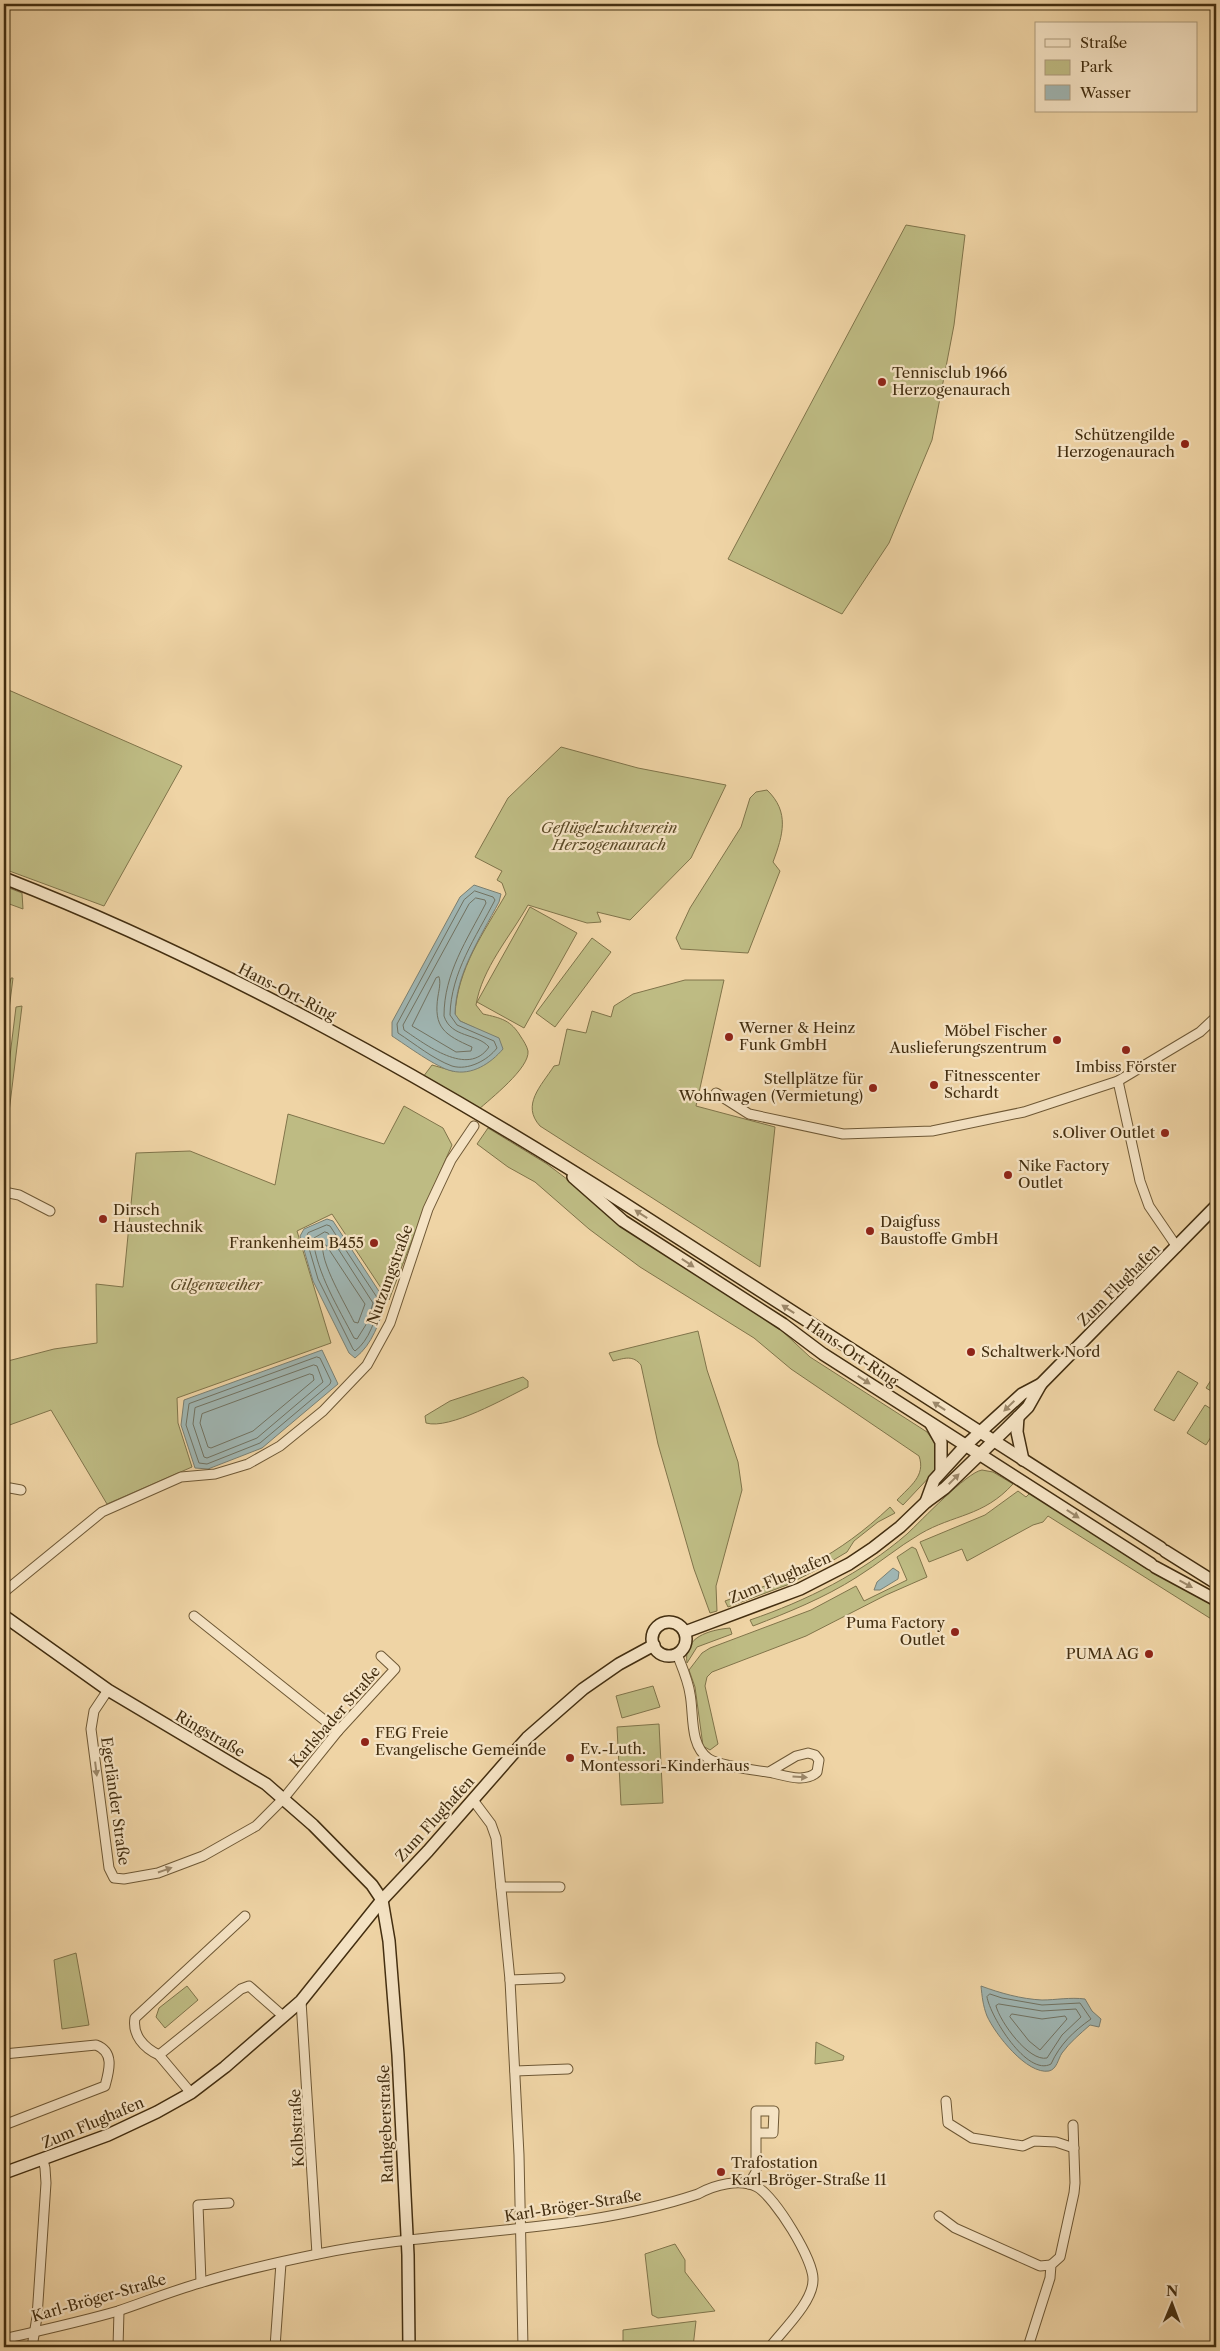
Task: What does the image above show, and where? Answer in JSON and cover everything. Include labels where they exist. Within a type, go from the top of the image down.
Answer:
[{"type":"street","name":"Hans-Ort-Ring","points":[[4,878],[102,920],[222,976],[379,1056],[545,1153],[993,1442],[1216,1583]]},
{"type":"street","points":[[716,1093],[749,1114],[843,1134],[932,1130],[1024,1112],[1118,1081],[1200,1032],[1216,1019]]},
{"type":"street","points":[[1118,1081],[1140,1182],[1149,1206],[1177,1247]]},
{"type":"street","name":"Nutzungstraße","points":[[4,1592],[102,1512],[180,1477],[215,1474],[248,1464],[280,1446],[323,1411],[367,1365],[390,1323],[432,1201],[451,1160],[474,1126]]},
{"type":"street","name":"Hans-Ort-Ring","points":[[545,1153],[623,1221],[1013,1476],[1153,1565],[1216,1600]]},
{"type":"street","points":[[4,1192],[19,1194],[50,1211]]},
{"type":"street","name":"Zum Flughafen","points":[[685,1632],[800,1589],[849,1564],[900,1527],[926,1502],[945,1488],[1028,1407],[1041,1384],[1216,1206]]},
{"type":"street","name":"Zum Flughafen","points":[[926,1502],[934,1480],[966,1445],[1022,1394],[1041,1384]]},
{"type":"street","points":[[1018,1417],[1017,1432],[1023,1460]]},
{"type":"street","points":[[930,1422],[940,1442],[941,1471]]},
{"type":"street","points":[[4,1490],[10,1488],[21,1490]]},
{"type":"street","name":"Ringstraße","points":[[4,1616],[108,1690],[254,1775],[284,1798],[351,1862],[372,1885],[382,1900]]},
{"type":"street","points":[[194,1616],[338,1731]]},
{"type":"street","points":[[673,1622],[685,1632],[684,1647],[677,1654],[666,1655],[654,1645],[653,1635],[659,1626],[664,1623],[673,1622]]},
{"type":"street","name":"Zum Flughafen","points":[[4,2173],[42,2160],[141,2120],[191,2093],[225,2067],[279,2013],[301,2000],[382,1900],[428,1852],[527,1738],[553,1713],[619,1664],[654,1645]]},
{"type":"street","points":[[677,1654],[689,1688],[696,1742],[701,1751],[714,1761],[768,1772],[808,1777],[817,1772],[819,1760],[815,1754],[801,1754],[768,1772]]},
{"type":"street","name":"Karlsbader Straße","points":[[284,1798],[338,1731],[395,1669],[381,1656]]},
{"type":"street","name":"Egerländer Straße","points":[[108,1690],[94,1711],[91,1729],[109,1868],[114,1878],[124,1879],[158,1872],[203,1856],[256,1826],[284,1798]]},
{"type":"street","points":[[473,1800],[494,1830],[510,1980],[519,2155],[523,2347]]},
{"type":"street","points":[[501,1887],[560,1887]]},
{"type":"street","name":"Rathgeberstraße","points":[[382,1900],[390,1949],[398,2055],[405,2239],[408,2255],[410,2347]]},
{"type":"street","points":[[191,2093],[159,2056],[137,2037],[133,2028],[136,2018],[245,1916]]},
{"type":"street","points":[[510,1980],[560,1978]]},
{"type":"street","points":[[159,2056],[241,1989],[249,1986],[279,2013]]},
{"type":"street","name":"Kolbstraße","points":[[301,2000],[318,2254]]},
{"type":"street","points":[[4,2054],[96,2045],[102,2047],[110,2066],[105,2086],[4,2125]]},
{"type":"street","points":[[515,2071],[568,2069]]},
{"type":"street","points":[[946,2101],[948,2123],[972,2138],[1023,2146],[1034,2141],[1056,2142],[1074,2148]]},
{"type":"street","points":[[1028,2347],[1050,2278],[1051,2266],[1060,2257],[1074,2193],[1073,2125]]},
{"type":"street","points":[[756,2133],[756,2172],[749,2184],[758,2187],[768,2196],[795,2234],[809,2258],[814,2280],[812,2291],[806,2301],[770,2347]]},
{"type":"street","points":[[32,2347],[35,2331],[46,2183],[42,2160]]},
{"type":"street","name":"Karl-Bröger-Straße","points":[[4,2339],[119,2310],[202,2282],[318,2254],[405,2239],[520,2229],[641,2211],[706,2189],[733,2183],[749,2184]]},
{"type":"street","points":[[202,2282],[198,2205],[229,2203]]},
{"type":"street","points":[[939,2216],[956,2228],[1040,2266],[1051,2266]]},
{"type":"street","points":[[275,2347],[281,2262]]},
{"type":"street","points":[[118,2347],[119,2310]]},
{"type":"green space","name":"Tennisclub 1966 Herzogenaurach","points":[[906,225],[965,235],[954,325],[932,440],[889,543],[842,614],[728,559]]},
{"type":"green space","points":[[4,688],[182,766],[104,906],[4,869]]},
{"type":"green space","name":"Geflügelzuchtverein Herzogenaurach","points":[[561,747],[638,768],[726,785],[691,858],[630,920],[597,912],[601,922],[587,923],[528,905],[490,966],[479,991],[476,1005],[483,1014],[509,1023],[517,1031],[527,1047],[527,1058],[523,1066],[508,1083],[478,1110],[423,1077],[432,1065],[453,1071],[475,1028],[460,1021],[455,1015],[457,998],[466,967],[473,952],[506,894],[502,883],[497,880],[502,871],[475,857],[508,798]]},
{"type":"green space","points":[[767,790],[774,798],[782,815],[782,833],[773,862],[780,871],[748,953],[681,949],[676,938],[690,908],[741,827],[750,798],[756,792]]},
{"type":"green space","points":[[4,886],[22,893],[23,909],[4,902]]},
{"type":"green space","points":[[530,907],[577,933],[524,1028],[477,1002]]},
{"type":"green space","points":[[592,938],[611,952],[555,1027],[536,1013]]},
{"type":"green space","points":[[11,978],[13,978],[4,1050],[4,1008]]},
{"type":"green space","points":[[685,980],[724,980],[696,1106],[775,1127],[760,1267],[540,1126],[532,1111],[539,1088],[554,1066],[559,1065],[567,1029],[586,1033],[592,1011],[611,1017],[614,1006],[633,994]]},
{"type":"green space","points":[[22,1006],[4,1153],[4,1105],[16,1007]]},
{"type":"green space","name":"Gilgenweiher","points":[[404,1106],[443,1128],[452,1145],[426,1204],[389,1300],[332,1214],[297,1231],[331,1343],[177,1398],[178,1423],[192,1467],[107,1504],[51,1410],[4,1427],[4,1362],[54,1349],[97,1343],[96,1284],[123,1287],[136,1153],[190,1151],[275,1185],[288,1114],[384,1144]]},
{"type":"green space","points":[[488,1128],[547,1164],[588,1195],[780,1329],[810,1357],[927,1432],[937,1446],[935,1471],[903,1505],[897,1500],[919,1475],[921,1463],[919,1456],[791,1369],[754,1338],[640,1267],[589,1229],[535,1182],[508,1167],[477,1144]]},
{"type":"green space","points":[[698,1331],[707,1370],[738,1462],[742,1490],[716,1586],[717,1611],[710,1613],[694,1569],[658,1444],[641,1365],[635,1360],[625,1358],[613,1361],[609,1353]]},
{"type":"green space","points":[[1178,1371],[1198,1383],[1174,1421],[1154,1410]]},
{"type":"green space","points":[[1216,1372],[1216,1394],[1206,1388]]},
{"type":"green space","points":[[523,1377],[528,1381],[528,1387],[492,1405],[449,1422],[426,1423],[425,1416],[450,1401]]},
{"type":"green space","points":[[1205,1405],[1216,1412],[1216,1429],[1206,1445],[1187,1433]]},
{"type":"green space","points":[[982,1470],[993,1472],[1013,1484],[991,1503],[920,1534],[845,1585],[793,1610],[753,1626],[750,1620],[792,1604],[833,1585],[871,1561],[907,1534],[955,1488]]},
{"type":"green space","points":[[1018,1491],[1026,1497],[1030,1493],[1144,1567],[1216,1607],[1216,1622],[1048,1516],[1043,1522],[1033,1525],[967,1561],[962,1549],[929,1562],[920,1542],[985,1515]]},
{"type":"green space","points":[[890,1507],[895,1513],[878,1522],[854,1541],[847,1552],[787,1585],[728,1607],[725,1601],[793,1574],[833,1552],[871,1524]]},
{"type":"green space","points":[[912,1547],[916,1549],[927,1577],[886,1595],[806,1636],[712,1672],[707,1677],[705,1686],[718,1744],[710,1750],[703,1746],[695,1687],[689,1670],[702,1653],[710,1648],[811,1610],[856,1586],[864,1601],[907,1580],[897,1557]]},
{"type":"green space","points":[[730,1628],[732,1634],[697,1647],[687,1663],[689,1647],[699,1636]]},
{"type":"green space","points":[[653,1686],[660,1707],[622,1718],[616,1696]]},
{"type":"green space","points":[[659,1724],[663,1803],[621,1805],[617,1727]]},
{"type":"green space","points":[[76,1953],[89,2025],[62,2029],[54,1960]]},
{"type":"green space","points":[[187,1986],[198,2000],[165,2028],[156,2017],[159,2008]]},
{"type":"green space","points":[[816,2042],[844,2056],[843,2060],[815,2064]]},
{"type":"green space","points":[[675,2244],[685,2260],[685,2272],[715,2311],[658,2318],[652,2315],[645,2254]]},
{"type":"green space","points":[[696,2321],[693,2347],[623,2347],[623,2330]]},
{"type":"water","points":[[474,885],[501,894],[499,902],[464,970],[456,999],[455,1014],[460,1021],[499,1038],[503,1049],[481,1067],[467,1072],[459,1072],[438,1066],[392,1036],[392,1022],[460,897]]},
{"type":"water","points":[[327,1219],[333,1221],[386,1302],[371,1339],[355,1358],[349,1353],[313,1281],[300,1236],[304,1229]]},
{"type":"water","points":[[322,1350],[338,1384],[262,1448],[208,1469],[195,1468],[181,1425],[184,1400]]},
{"type":"water","points":[[893,1568],[899,1572],[898,1579],[880,1590],[874,1590],[877,1582]]},
{"type":"water","points":[[981,1986],[1011,1995],[1034,1999],[1085,1999],[1092,2011],[1101,2019],[1099,2027],[1090,2025],[1065,2049],[1052,2070],[1040,2071],[1022,2060],[997,2033],[986,2012]]},
{"type":"place","name":"Tennisclub 1966 Herzogenaurach","points":[[882,382]]},
{"type":"place","name":"Schützengilde Herzogenaurach","points":[[1185,444]]},
{"type":"place","name":"Werner & Heinz Funk GmbH","points":[[729,1037]]},
{"type":"place","name":"Möbel Fischer Auslieferungszentrum","points":[[1057,1040]]},
{"type":"place","name":"Imbiss Förster","points":[[1126,1050]]},
{"type":"place","name":"Fitnesscenter Schardt","points":[[934,1085]]},
{"type":"place","name":"Stellplätze für Wohnwagen (Vermietung)","points":[[873,1088]]},
{"type":"place","name":"s.Oliver Outlet","points":[[1165,1133]]},
{"type":"place","name":"Nike Factory Outlet","points":[[1008,1175]]},
{"type":"place","name":"Dirsch Haustechnik","points":[[103,1219]]},
{"type":"place","name":"Daigfuss Baustoffe GmbH","points":[[870,1231]]},
{"type":"place","name":"Frankenheim B455","points":[[374,1243]]},
{"type":"place","name":"Schaltwerk Nord","points":[[971,1352]]},
{"type":"place","name":"Puma Factory Outlet","points":[[955,1632]]},
{"type":"place","name":"PUMA AG","points":[[1149,1654]]},
{"type":"place","name":"FEG Freie Evangelische Gemeinde","points":[[365,1742]]},
{"type":"place","name":"Ev.-Luth. Montessori-Kinderhaus","points":[[570,1758]]},
{"type":"place","name":"Trafostation Karl-Bröger-Straße 11","points":[[721,2172]]}]
